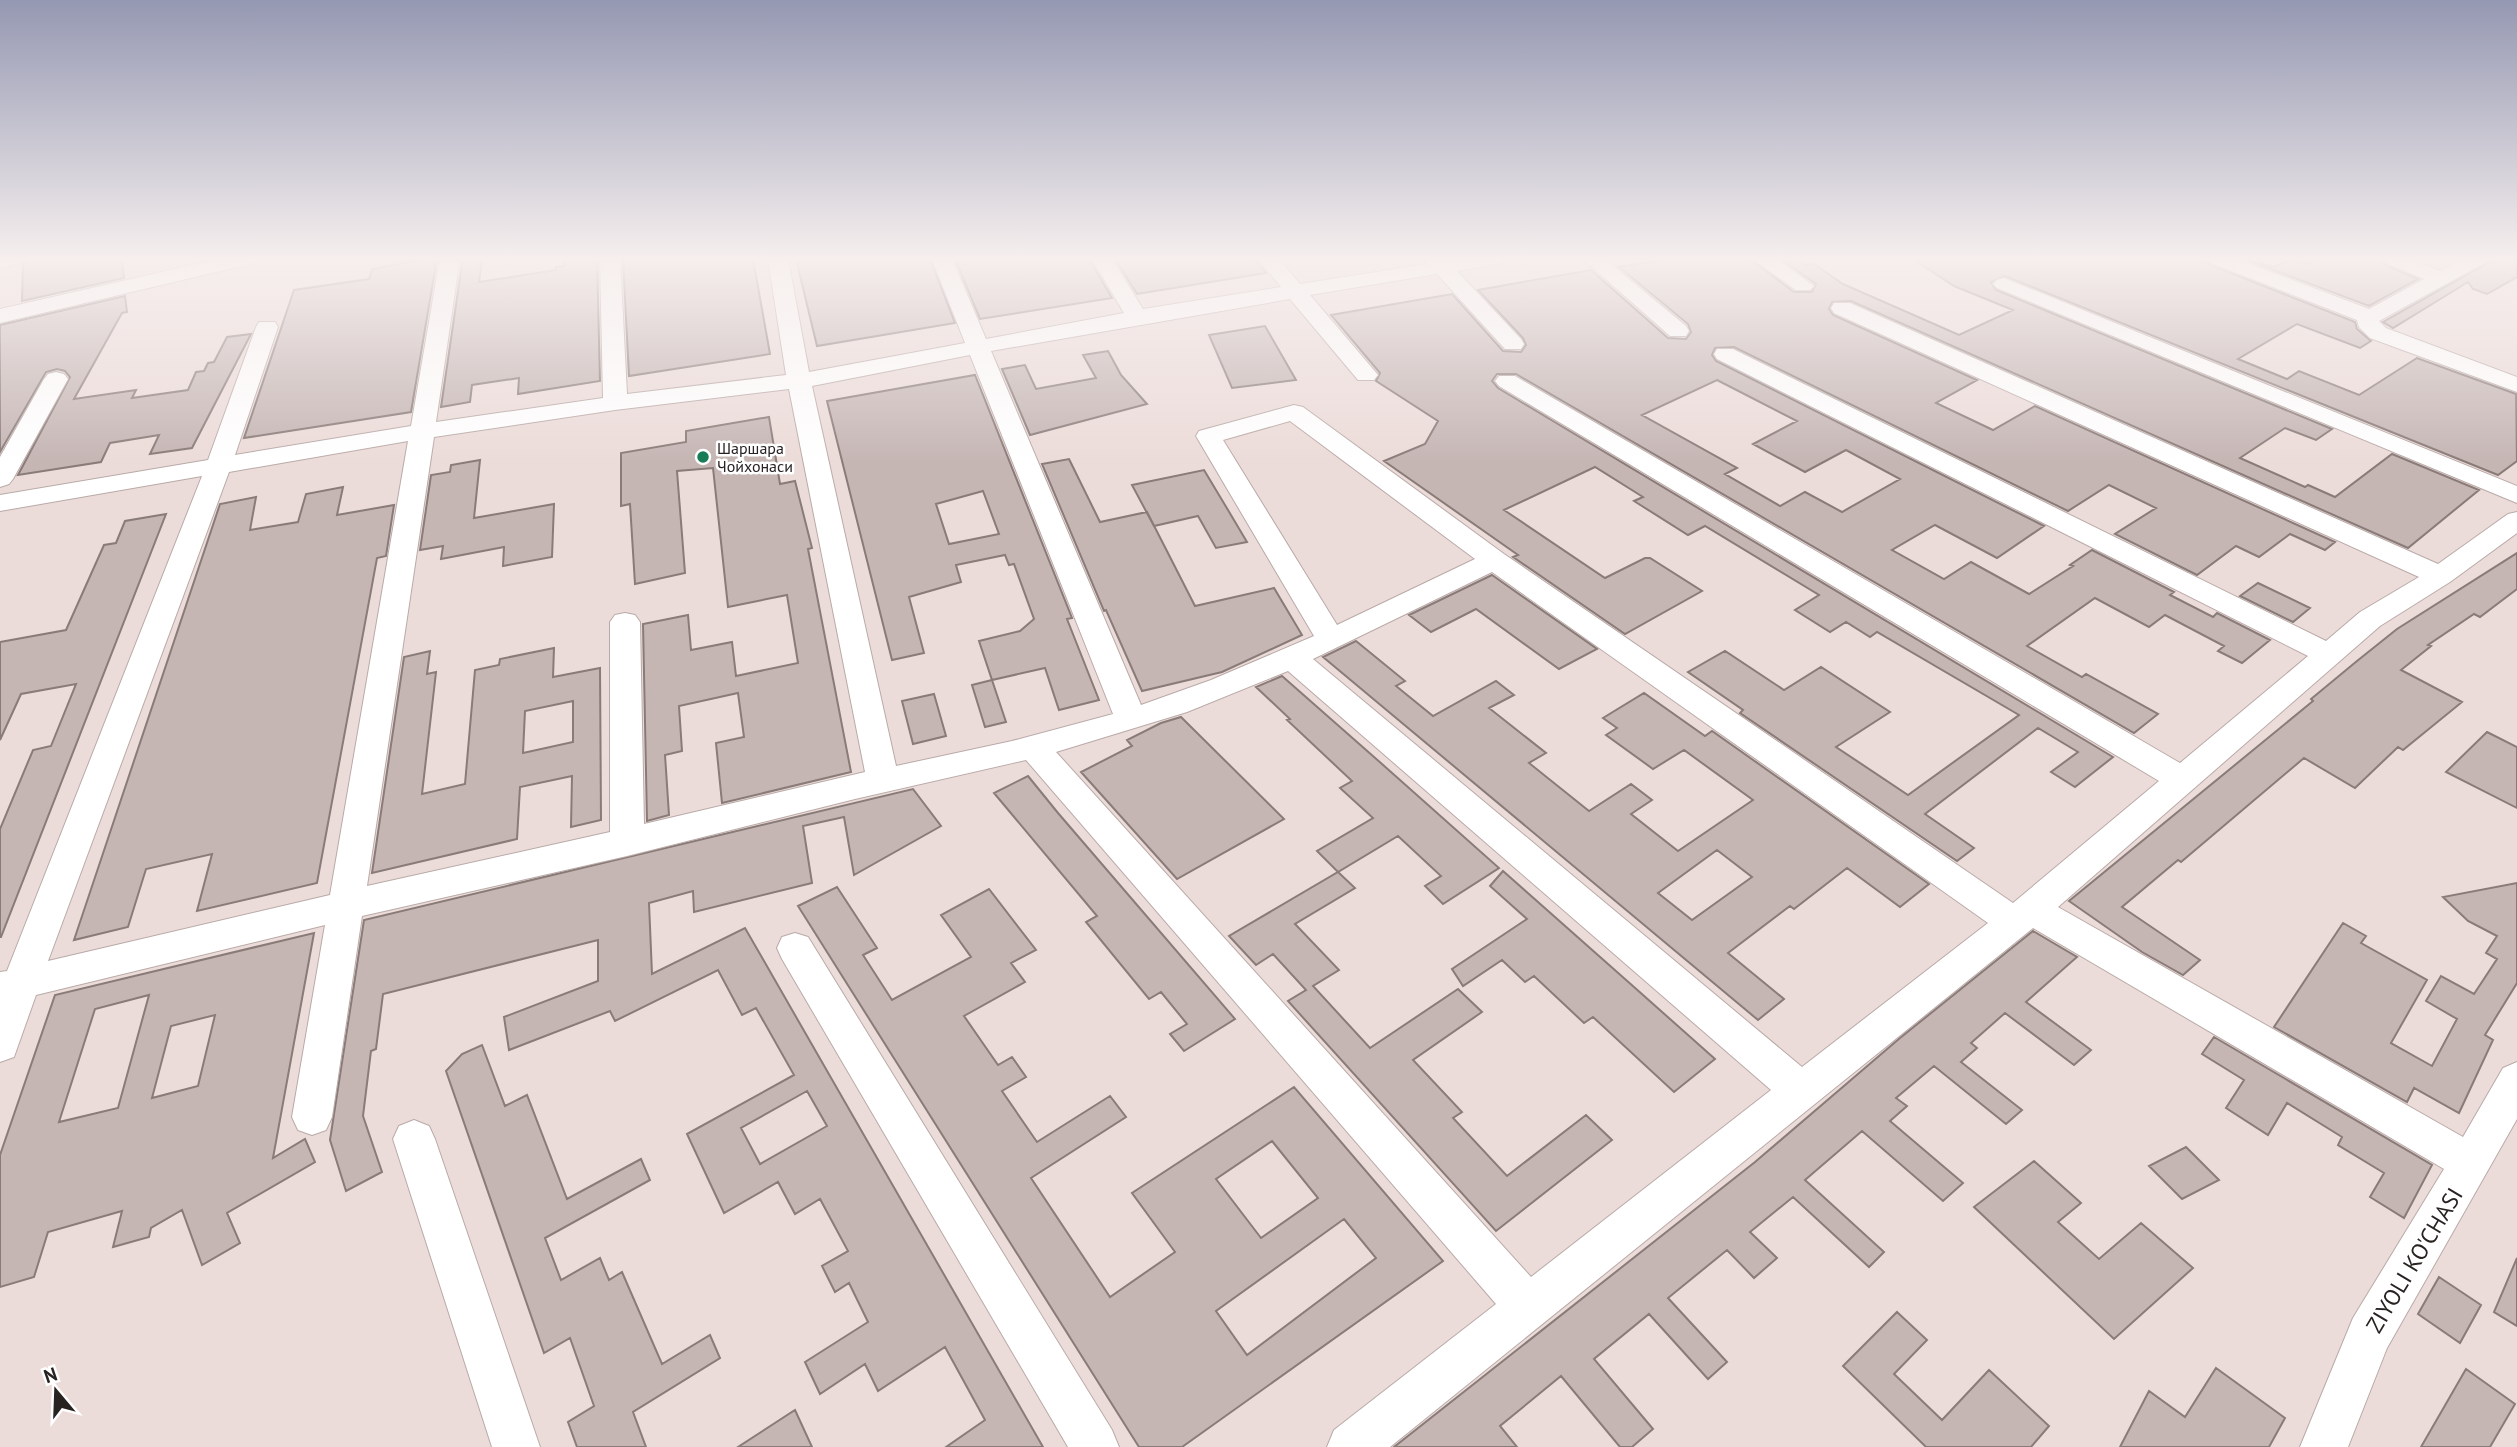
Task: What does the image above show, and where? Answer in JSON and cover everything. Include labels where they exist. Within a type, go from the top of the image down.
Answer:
[{"type":"street","points":[[0,1045],[10,986],[219,465],[267,327]]},
{"type":"street","points":[[312,1117],[439,327]]},
{"type":"street","points":[[612,327],[615,403]]},
{"type":"street","points":[[790,327],[883,779]]},
{"type":"street","points":[[969,327],[1131,720]]},
{"type":"street","points":[[0,503],[423,431],[615,403],[799,381],[1088,327]]},
{"type":"street","points":[[1324,327],[1366,375]]},
{"type":"street","points":[[1496,327],[1513,345]]},
{"type":"street","points":[[1673,327],[1678,331]]},
{"type":"street","points":[[1883,327],[2440,576]]},
{"type":"street","points":[[2107,327],[2517,495]]},
{"type":"street","points":[[2369,327],[2378,333],[2517,385]]},
{"type":"street","points":[[1724,354],[2328,654]]},
{"type":"street","points":[[0,479],[57,379]]},
{"type":"street","points":[[1507,381],[2182,779]]},
{"type":"street","points":[[1331,640],[1208,436],[1294,412],[1494,560],[2022,915],[2471,1163]]},
{"type":"street","points":[[1351,1447],[2022,915],[2370,619],[2440,576],[2517,520]]},
{"type":"street","points":[[10,986],[347,905],[627,843],[883,779],[1032,747],[1131,720],[1238,681],[1331,640],[1494,560]]},
{"type":"street","points":[[625,622],[627,843]]},
{"type":"street","points":[[1292,657],[1801,1091]]},
{"type":"street","points":[[1032,747],[1528,1307]]},
{"type":"street","points":[[796,948],[1095,1447]]},
{"type":"street","name":"ZIYOLI KO'CHASI","points":[[2324,1447],[2369,1334],[2517,1080]]},
{"type":"street","points":[[414,1139],[516,1447]]},
{"type":"building","points":[[0,327],[114,327],[74,399],[136,390],[132,398],[188,390],[196,372],[204,371],[208,363],[214,362],[227,337],[251,334],[192,448],[150,454],[159,435],[110,443],[101,462],[18,475],[70,377],[65,371],[57,369],[46,372],[0,452]]},
{"type":"building","points":[[282,327],[425,327],[411,412],[244,438]]},
{"type":"building","points":[[453,327],[599,327],[600,381],[518,394],[519,378],[472,385],[470,402],[441,407]]},
{"type":"building","points":[[626,327],[765,327],[770,354],[629,376]]},
{"type":"building","points":[[812,327],[934,327],[817,346]]},
{"type":"building","points":[[1265,327],[1296,380],[1232,388],[1209,335]]},
{"type":"building","points":[[1341,327],[1481,327],[1503,351],[1521,352],[1526,345],[1512,327],[1655,327],[1668,338],[1686,339],[1691,332],[1689,327],[1859,327],[1977,380],[1936,403],[1993,430],[2035,406],[2335,542],[2325,550],[2290,534],[2259,557],[2236,546],[2197,575],[2115,534],[2156,508],[2109,485],[2068,511],[1734,347],[1715,348],[1712,355],[1716,361],[2044,526],[1997,558],[1935,525],[1892,550],[1944,579],[1971,562],[2029,594],[2073,566],[2070,565],[2092,550],[2174,592],[2170,595],[2213,617],[2217,613],[2270,640],[2242,663],[2218,651],[2224,646],[2165,615],[2149,627],[2095,598],[2027,646],[2082,677],[2086,674],[2158,714],[2134,733],[1516,374],[1497,374],[1492,381],[1498,388],[2113,757],[2075,787],[2051,772],[2078,752],[2038,728],[1925,814],[1974,848],[1957,861],[1740,713],[1743,710],[1688,672],[1725,651],[1784,690],[1821,667],[1890,712],[1836,747],[1908,795],[2019,715],[1877,632],[1870,637],[1846,622],[1830,632],[1795,610],[1819,595],[1705,526],[1688,535],[1634,501],[1643,497],[1595,467],[1504,510],[1605,578],[1650,558],[1702,591],[1625,634],[1513,557],[1518,555],[1384,461],[1425,444],[1438,421],[1376,381],[1380,373]],"holes":[[[1717,380],[1797,421],[1753,444],[1805,472],[1846,450],[1900,479],[1842,512],[1805,492],[1780,506],[1725,474],[1737,468],[1642,415]]]},
{"type":"building","points":[[1909,327],[1940,327],[1959,335],[1977,327],[2084,327],[2332,429],[2316,440],[2285,428],[2240,458],[2305,487],[2308,485],[2335,497],[2392,454],[2479,490],[2408,548]]},
{"type":"building","points":[[2130,327],[2293,327],[2238,359],[2287,379],[2299,371],[2359,395],[2417,358],[2516,394],[2517,461],[2498,475]]},
{"type":"building","points":[[2304,327],[2356,327],[2371,341],[2360,348]]},
{"type":"building","points":[[1108,351],[1121,375],[1147,404],[1030,435],[1002,369],[1025,365],[1036,389],[1096,378],[1083,355]]},
{"type":"building","points":[[975,375],[1072,618],[1067,619],[1099,700],[1059,710],[1045,668],[992,680],[979,641],[1020,631],[1034,619],[1014,564],[1009,565],[1005,555],[956,565],[961,582],[909,597],[924,653],[892,660],[827,401]],"holes":[[[983,491],[999,534],[949,544],[936,504]]]},
{"type":"building","points":[[769,417],[780,484],[795,481],[812,548],[808,549],[851,772],[722,803],[716,743],[744,737],[738,693],[679,706],[682,751],[665,755],[669,815],[647,821],[643,624],[688,615],[691,650],[732,642],[736,676],[798,663],[787,595],[728,607],[713,468],[677,471],[685,573],[635,584],[630,504],[621,506],[621,453],[686,442],[686,431]]},
{"type":"building","points":[[1069,459],[1100,522],[1147,512],[1195,606],[1274,588],[1302,635],[1222,672],[1142,691],[1106,610],[1104,611],[1042,464]]},
{"type":"building","points":[[480,460],[474,518],[554,504],[552,557],[503,566],[504,547],[441,559],[443,546],[420,550],[431,475],[450,472],[451,465]]},
{"type":"building","points":[[1204,470],[1247,542],[1216,548],[1198,516],[1154,526],[1132,485]]},
{"type":"building","points":[[343,487],[337,515],[394,505],[386,556],[377,558],[317,883],[197,911],[212,854],[146,869],[128,927],[74,940],[220,504],[256,497],[250,530],[298,522],[306,494]]},
{"type":"building","points":[[166,514],[0,937],[0,829],[33,750],[51,746],[76,684],[21,694],[0,740],[0,642],[66,630],[104,545],[116,543],[125,521]]},
{"type":"building","points":[[2517,553],[2517,589],[2480,617],[2474,614],[2428,645],[2431,646],[2401,670],[2462,702],[2403,750],[2398,747],[2355,788],[2304,758],[2181,862],[2178,860],[2122,907],[2200,960],[2183,975],[2142,952],[2069,901],[2397,629]]},
{"type":"building","points":[[1492,575],[1597,649],[1559,669],[1476,609],[1431,632],[1409,615]]},
{"type":"building","points":[[2258,583],[2310,608],[2293,622],[2240,596]]},
{"type":"building","points":[[1356,641],[1405,681],[1396,686],[1433,716],[1496,681],[1514,695],[1489,708],[1546,753],[1529,763],[1589,811],[1631,784],[1652,800],[1631,814],[1678,851],[1753,800],[1684,750],[1653,769],[1606,735],[1617,728],[1603,718],[1644,693],[1705,736],[1712,731],[1929,884],[1900,907],[1847,868],[1794,909],[1790,906],[1728,953],[1784,999],[1758,1020],[1323,657]],"holes":[[[1717,850],[1752,877],[1692,920],[1658,893]]]},
{"type":"building","points":[[554,648],[553,677],[600,668],[601,820],[571,827],[572,776],[520,787],[517,839],[372,873],[404,657],[430,651],[427,674],[436,672],[422,794],[465,784],[475,670],[499,665],[500,659]],"holes":[[[573,701],[573,742],[523,753],[525,711]]]},
{"type":"building","points":[[1282,676],[1499,868],[1443,904],[1425,886],[1441,876],[1398,836],[1338,872],[1317,851],[1373,818],[1340,788],[1352,781],[1256,687]]},
{"type":"building","points":[[992,680],[1006,722],[985,727],[972,685]]},
{"type":"building","points":[[934,694],[946,736],[913,744],[902,701]]},
{"type":"building","points":[[1181,717],[1284,819],[1177,879],[1081,772],[1132,746],[1127,740],[1161,723]]},
{"type":"building","points":[[2487,732],[2517,747],[2517,808],[2446,772]]},
{"type":"building","points":[[1028,776],[1235,1019],[1184,1051],[1170,1034],[1187,1024],[1161,992],[1149,999],[1086,922],[1097,916],[994,793]]},
{"type":"building","points":[[913,789],[941,826],[854,875],[844,817],[803,826],[812,883],[694,912],[693,891],[649,903],[652,974],[745,928],[1043,1447],[946,1447],[985,1420],[945,1347],[878,1391],[865,1364],[820,1394],[805,1362],[868,1322],[849,1283],[835,1292],[822,1266],[848,1251],[820,1199],[795,1214],[778,1182],[724,1213],[687,1134],[794,1075],[756,1008],[742,1015],[718,970],[615,1021],[610,1011],[509,1050],[504,1017],[598,981],[598,940],[383,994],[376,1049],[371,1051],[363,1116],[382,1172],[346,1191],[330,1140],[364,920]],"holes":[[[807,1091],[827,1126],[760,1164],[741,1128]]]},
{"type":"building","points":[[1503,871],[1715,1059],[1674,1092],[1593,1017],[1584,1023],[1534,976],[1525,982],[1502,960],[1463,986],[1452,969],[1527,919],[1490,886]]},
{"type":"building","points":[[1338,872],[1355,888],[1295,924],[1339,970],[1313,986],[1370,1048],[1458,989],[1482,1012],[1413,1060],[1462,1112],[1453,1118],[1507,1176],[1586,1115],[1612,1140],[1496,1231],[1288,1001],[1306,990],[1273,954],[1256,965],[1229,936]]},
{"type":"building","points":[[2517,883],[2517,983],[2485,1035],[2493,1040],[2459,1113],[2414,1088],[2407,1102],[2274,1027],[2343,923],[2366,936],[2361,943],[2427,980],[2391,1043],[2432,1066],[2457,1019],[2426,1001],[2441,976],[2474,994],[2497,959],[2486,953],[2497,936],[2468,921],[2443,897]]},
{"type":"building","points":[[837,887],[877,948],[863,955],[892,1000],[971,957],[941,915],[989,889],[1036,950],[1011,963],[1025,982],[964,1016],[998,1065],[1012,1057],[1026,1077],[1002,1091],[1037,1142],[1110,1096],[1126,1117],[1031,1178],[1110,1297],[1175,1252],[1132,1193],[1294,1087],[1443,1261],[1182,1447],[1139,1447],[798,906]],"holes":[[[1272,1141],[1318,1198],[1261,1238],[1216,1179]],[[1344,1219],[1376,1258],[1247,1355],[1216,1311]]]},
{"type":"building","points":[[2033,931],[2077,957],[2026,1002],[2091,1050],[2074,1065],[2005,1013],[1971,1043],[1977,1048],[1961,1062],[2022,1110],[2006,1124],[1934,1066],[1896,1098],[1907,1106],[1890,1121],[1963,1183],[1943,1201],[1862,1131],[1805,1180],[1884,1252],[1869,1267],[1793,1197],[1750,1232],[1777,1258],[1754,1278],[1727,1250],[1668,1298],[1727,1362],[1708,1379],[1649,1314],[1594,1359],[1653,1429],[1632,1447],[1620,1447],[1561,1376],[1500,1426],[1517,1447],[1394,1447],[1755,1162],[1900,1038]]},
{"type":"building","points":[[314,933],[273,1158],[305,1139],[315,1162],[227,1213],[240,1243],[202,1265],[182,1210],[151,1228],[149,1237],[113,1247],[122,1211],[48,1232],[34,1277],[0,1287],[0,1155],[55,995]],"holes":[[[149,995],[118,1108],[59,1122],[95,1009]],[[215,1015],[198,1086],[152,1098],[171,1026]]]},
{"type":"building","points":[[2214,1037],[2432,1165],[2404,1218],[2370,1197],[2384,1173],[2338,1145],[2342,1137],[2287,1103],[2268,1135],[2226,1108],[2244,1080],[2202,1054]]},
{"type":"building","points":[[482,1045],[505,1106],[527,1095],[567,1199],[641,1159],[650,1180],[545,1238],[561,1280],[600,1258],[609,1280],[622,1272],[662,1364],[710,1335],[720,1358],[633,1412],[646,1447],[577,1447],[568,1422],[594,1406],[570,1338],[544,1353],[446,1071],[462,1054]]},
{"type":"building","points":[[2186,1147],[2219,1180],[2182,1199],[2149,1166]]},
{"type":"building","points":[[2034,1161],[2081,1203],[2058,1222],[2099,1259],[2141,1223],[2193,1268],[2114,1339],[1974,1207]]},
{"type":"building","points":[[2517,1258],[2517,1326],[2494,1312]]},
{"type":"building","points":[[2439,1277],[2481,1305],[2460,1343],[2418,1314]]},
{"type":"building","points":[[1897,1312],[1927,1340],[1894,1374],[1942,1420],[1989,1370],[2049,1426],[2031,1447],[1926,1447],[1843,1366]]},
{"type":"building","points":[[2216,1368],[2285,1418],[2269,1447],[2120,1447],[2149,1391],[2185,1417]]},
{"type":"building","points":[[2466,1369],[2515,1404],[2490,1447],[2421,1447]]},
{"type":"building","points":[[795,1410],[812,1447],[738,1447]]},
{"type":"place","name":"Шаршара Чойхонаси","points":[[703,457]]}]
